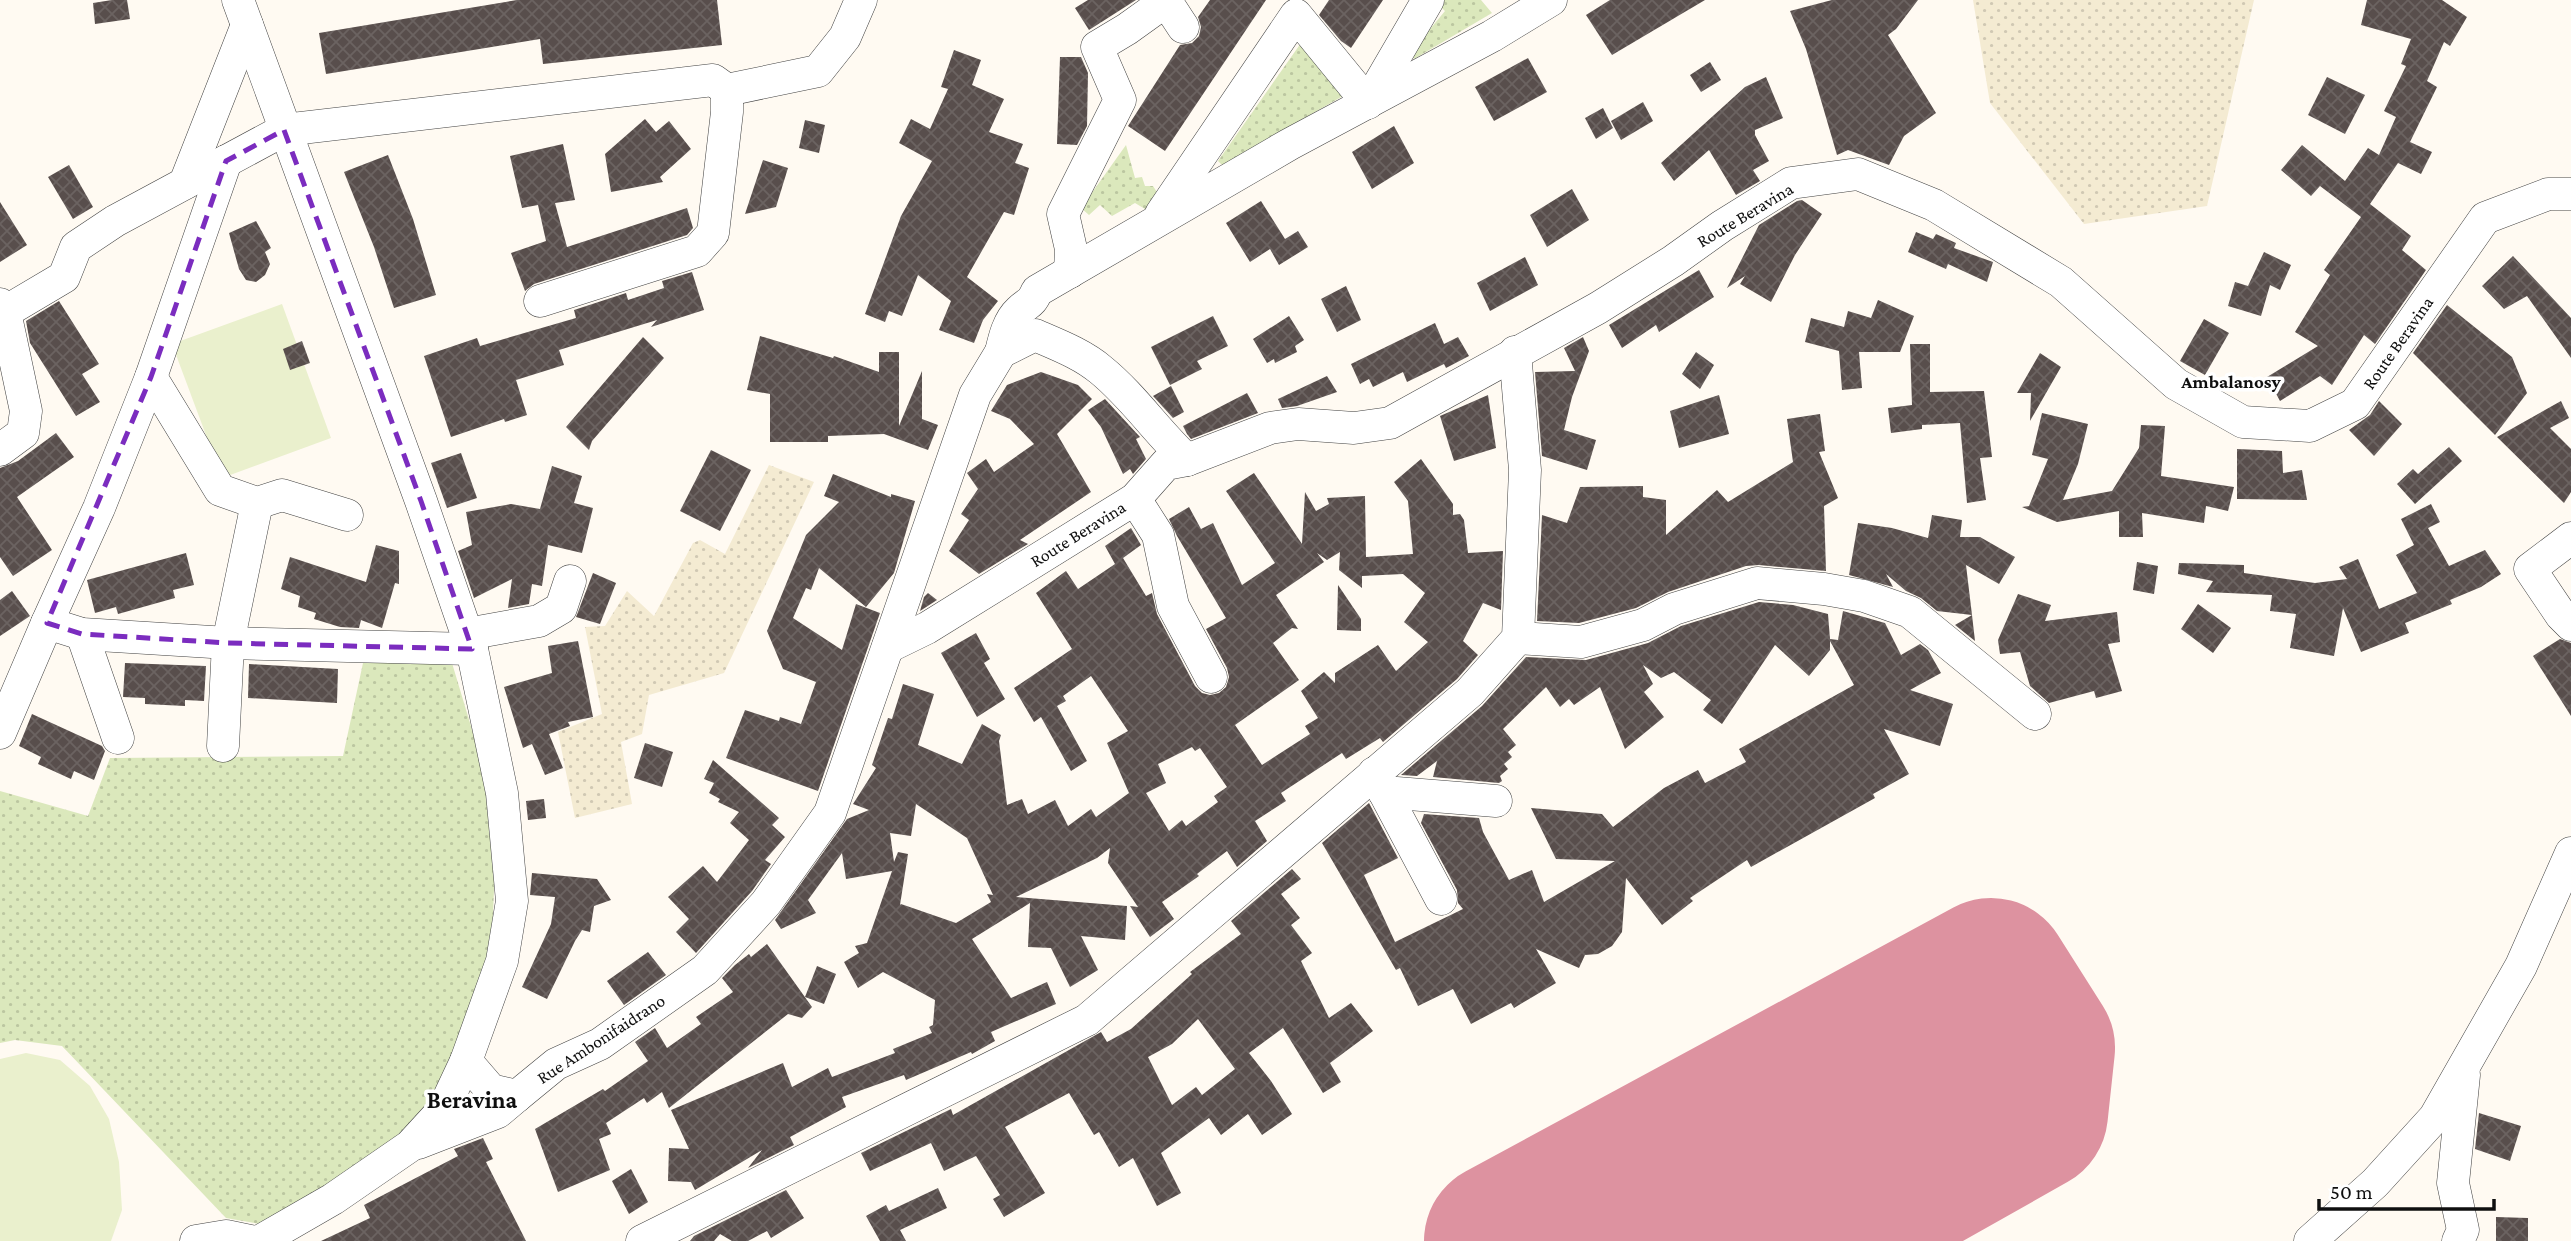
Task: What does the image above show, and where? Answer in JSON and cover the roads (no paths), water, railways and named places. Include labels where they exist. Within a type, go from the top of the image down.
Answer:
[{"type":"street","points":[[0,450],[23,433],[26,411],[2,308],[64,277],[76,247],[115,221],[284,130],[713,79],[727,90],[818,71],[845,37],[861,0]]},
{"type":"street","points":[[1156,220],[1296,15],[1368,103],[1428,0]]},
{"type":"street","name":"Rue Ambonifaidrano","points":[[410,1146],[498,1112],[556,1064],[600,1044],[705,970],[766,903],[830,813],[975,395],[1000,352],[1006,331],[1018,312],[1031,304],[1037,291],[1290,144],[1492,36],[1551,0]]},
{"type":"street","points":[[1070,272],[1071,248],[1063,214],[1120,100],[1097,47],[1166,1],[1183,27]]},
{"type":"street","points":[[243,13],[470,642],[502,793],[512,901],[502,961],[466,1061],[443,1110],[410,1146],[333,1199],[260,1241]]},
{"type":"street","points":[[185,183],[243,13]]},
{"type":"street","points":[[540,300],[697,251],[713,233],[727,112],[727,90]]},
{"type":"street","points":[[0,733],[99,508],[151,377],[226,162]]},
{"type":"street","name":"Route Beravina","points":[[888,647],[927,628],[1135,499],[1166,464],[1187,460],[1270,428],[1298,424],[1354,428],[1390,422],[1598,308],[1791,183],[1858,174],[1934,205],[2061,282],[2176,384],[2243,422],[2310,426],[2355,404],[2485,218],[2547,194],[2571,194]]},
{"type":"street","points":[[1000,352],[1035,335],[1070,349],[1102,370],[1163,438],[1187,460]]},
{"type":"street","points":[[642,1241],[1087,1020],[1379,782],[1470,692],[1518,638],[1525,470],[1515,352]]},
{"type":"street","points":[[151,377],[220,490],[257,503],[282,495],[347,514]]},
{"type":"street","points":[[1135,499],[1158,535],[1172,606],[1211,677]]},
{"type":"street","points":[[223,746],[228,643],[257,503]]},
{"type":"street","points":[[2571,538],[2530,569],[2561,615],[2571,625]]},
{"type":"street","points":[[47,623],[82,634],[228,643],[470,642],[539,621],[561,608],[570,581]]},
{"type":"street","points":[[1518,638],[1581,642],[1643,625],[1674,609],[1757,583],[1824,589],[1864,596],[1910,612],[2035,714]]},
{"type":"street","points":[[82,634],[118,738]]},
{"type":"street","points":[[1379,782],[1496,801]]},
{"type":"street","points":[[1379,782],[1441,899]]},
{"type":"street","points":[[2310,1241],[2375,1183],[2435,1117],[2521,965],[2571,853]]},
{"type":"street","points":[[466,1061],[491,1090],[517,1096]]},
{"type":"street","points":[[2458,1241],[2463,1230],[2453,1183],[2465,1063]]},
{"type":"street","points":[[196,1241],[226,1236],[250,1241]]},
{"type":"district","name":"Ambalanosy","points":[[2231,381]]},
{"type":"district","name":"Beravina","points":[[472,1100]]}]
